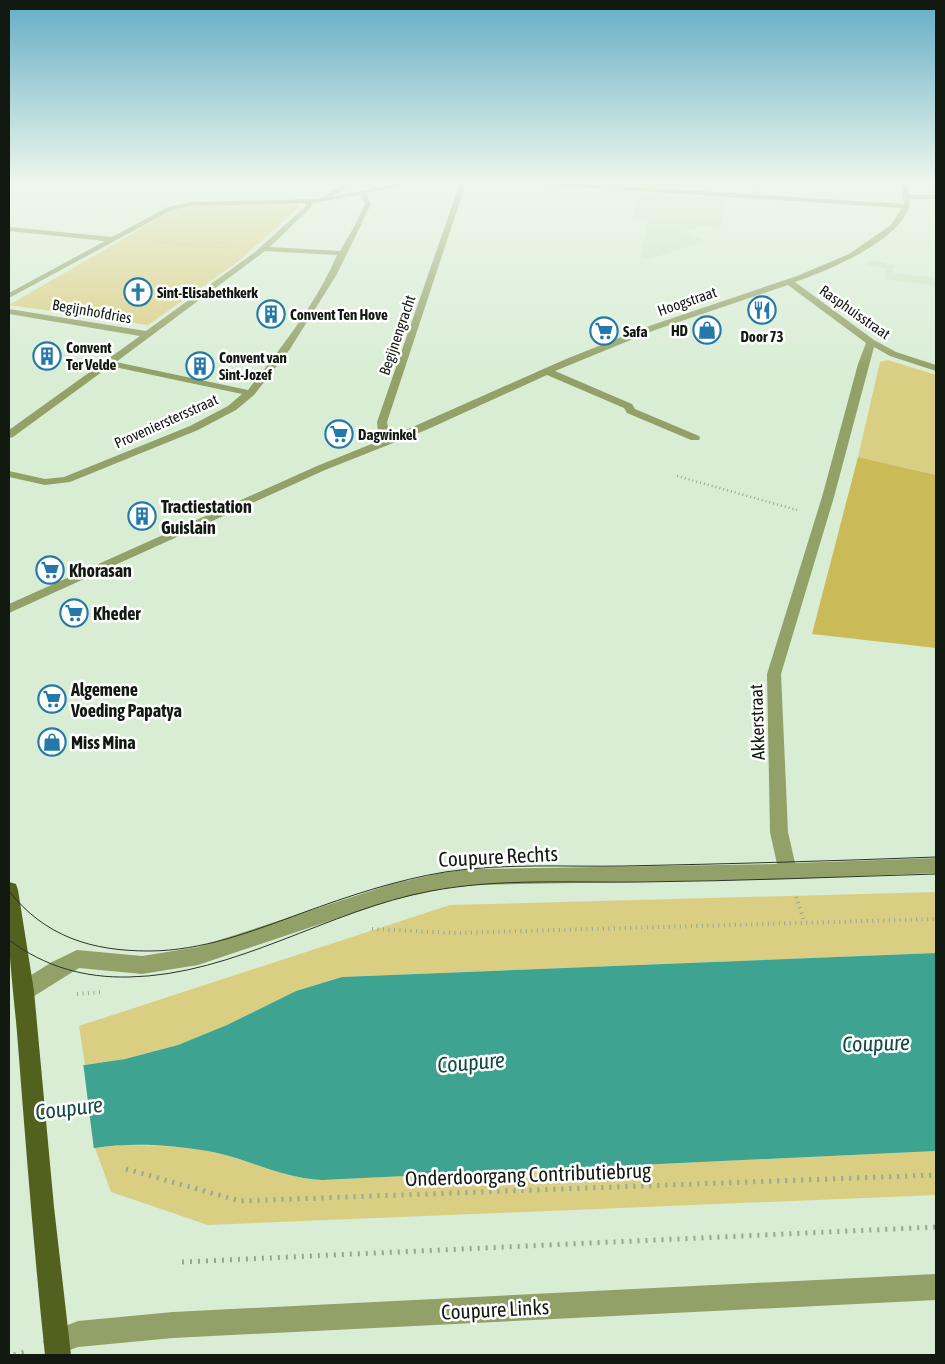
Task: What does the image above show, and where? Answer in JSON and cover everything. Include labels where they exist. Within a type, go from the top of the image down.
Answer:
[{"type":"main road","points":[[9,890],[24,991],[42,1207],[57,1348]]},
{"type":"street","name":"Begijnhofdries","points":[[9,296],[104,244]]},
{"type":"street","name":"Begijnhofdries","points":[[9,311],[147,334],[268,244]]},
{"type":"street","name":"Provenierstersstraat","points":[[9,474],[45,482],[66,480],[194,428],[232,408],[250,393],[290,342],[333,274],[348,244]]},
{"type":"street","name":"Begijnengracht","points":[[385,442],[382,422],[442,244]]},
{"type":"street","name":"Hoogstraat","points":[[9,609],[321,468],[422,428],[547,371],[652,328],[829,268],[871,244]]},
{"type":"street","points":[[260,251],[342,253]]},
{"type":"street","name":"Rasphuisstraat","points":[[789,282],[871,342],[893,354],[936,368]]},
{"type":"street","points":[[9,436],[147,334]]},
{"type":"street","name":"Akkerstraat","points":[[788,872],[779,832],[774,674],[822,518],[863,364],[871,342]]},
{"type":"street","points":[[109,363],[250,393]]},
{"type":"street","points":[[547,371],[628,406],[631,411],[695,438]]},
{"type":"street","name":"Coupure Rechts","points":[[24,991],[59,968],[77,959],[142,965],[198,956],[385,894],[441,880],[473,877],[788,872],[936,866]]},
{"type":"street","name":"Coupure Links","points":[[57,1348],[78,1334],[173,1325],[936,1287]]},
{"type":"path","points":[[171,244],[260,251]]},
{"type":"path","points":[[677,476],[822,518]]},
{"type":"path","points":[[370,929],[455,933],[936,920]]},
{"type":"path","points":[[24,991],[79,994],[108,992]]},
{"type":"path","name":"Onderdoorgang Contributiebrug","points":[[126,1169],[240,1201],[936,1175]]},
{"type":"path","points":[[182,1262],[936,1227]]},
{"type":"shaded area","points":[[115,244],[258,244],[239,261],[148,325],[9,305]]},
{"type":"shaded area","points":[[643,244],[698,244],[649,259],[641,259]]},
{"type":"shaded area","points":[[873,260],[896,266],[892,269],[893,273],[936,278],[936,286],[884,279],[886,269],[865,264]]},
{"type":"shaded area","points":[[888,360],[936,375],[936,475],[858,457],[880,362]]},
{"type":"shaded area","points":[[858,457],[936,475],[936,648],[812,634]]},
{"type":"shaded area","points":[[936,892],[936,953],[342,977],[296,991],[227,1025],[178,1045],[125,1059],[85,1065],[79,1026],[450,905]]},
{"type":"shaded area","points":[[123,1145],[200,1149],[293,1176],[322,1180],[936,1151],[936,1195],[208,1225],[111,1192],[95,1148]]},
{"type":"water","name":"Coupure","points":[[936,953],[936,1151],[322,1180],[292,1176],[223,1154],[180,1147],[152,1145],[109,1146],[9,1165],[9,1065],[85,1065],[125,1059],[178,1045],[227,1025],[296,991],[342,977]]},
{"type":"pier","points":[[9,1062],[83,1062],[94,1150],[9,1168]]},
{"type":"tram line","points":[[9,891],[38,920],[71,938],[108,948],[149,951],[188,948],[208,944],[246,933],[373,889],[427,875],[467,869],[512,866],[662,865],[936,857]]},
{"type":"tram line","points":[[9,940],[37,957],[66,969],[81,973],[129,977],[168,974],[206,965],[244,954],[355,912],[393,900],[457,887],[536,882],[714,881],[936,874]]},
{"type":"place","name":"Sint-Elisabethkerk","points":[[138,292]]},
{"type":"place","name":"Door 73","points":[[762,310]]},
{"type":"place","name":"Convent Ten Hove","points":[[271,314]]},
{"type":"place","name":"HD","points":[[707,330]]},
{"type":"place","name":"Safa","points":[[604,331]]},
{"type":"place","name":"Convent Ter Velde","points":[[47,356]]},
{"type":"place","name":"Convent van Sint-Jozef","points":[[200,366]]},
{"type":"place","name":"Dagwinkel","points":[[339,434]]},
{"type":"place","name":"Tractiestation Guislain","points":[[142,516]]},
{"type":"place","name":"Khorasan","points":[[50,570]]},
{"type":"place","name":"Kheder","points":[[74,613]]},
{"type":"place","name":"Algemene Voeding Papatya","points":[[52,699]]},
{"type":"place","name":"Miss Mina","points":[[52,742]]}]
